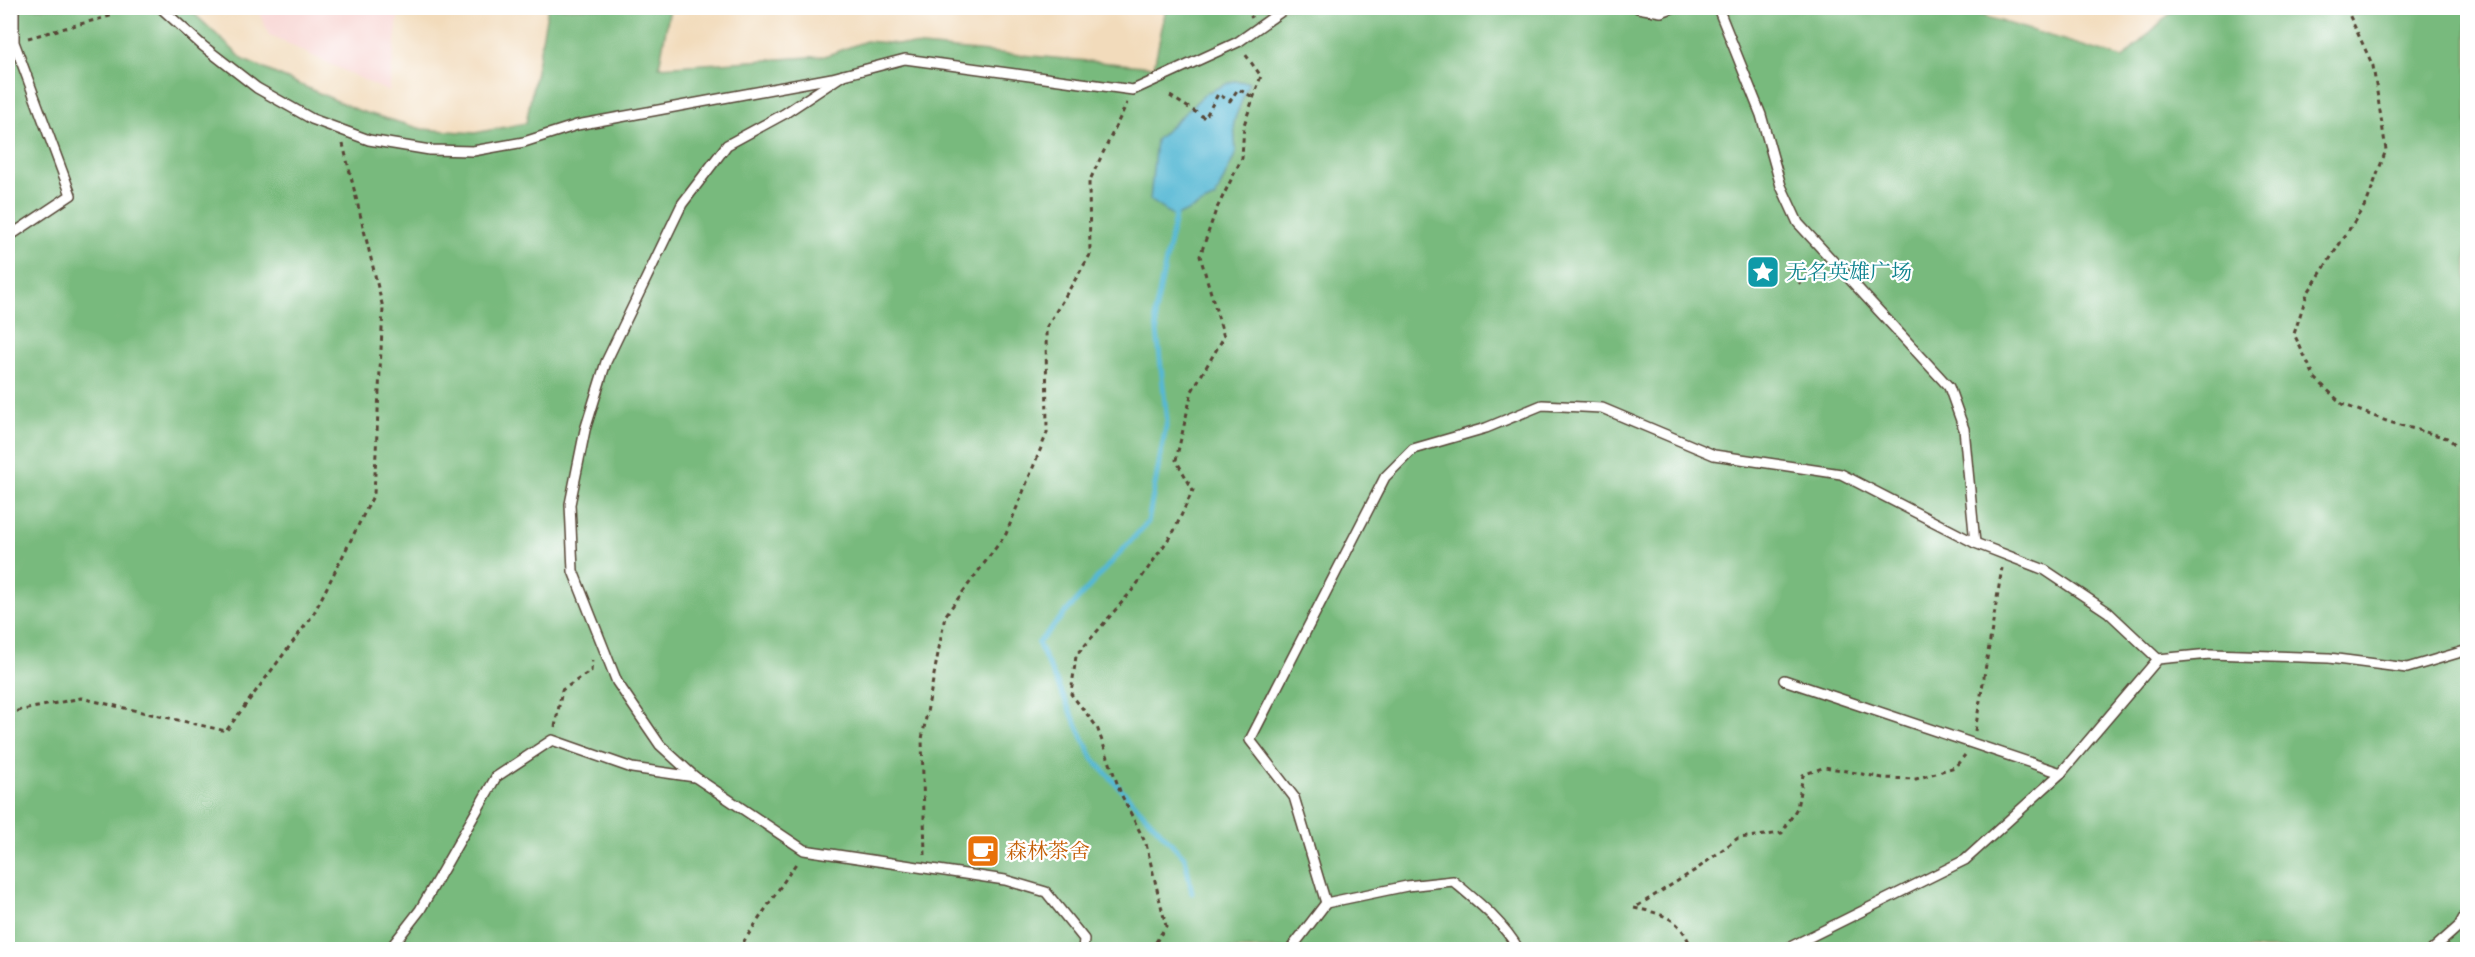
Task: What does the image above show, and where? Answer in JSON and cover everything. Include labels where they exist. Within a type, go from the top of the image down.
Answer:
[{"type":"lane","points":[[8,237],[71,195],[14,42],[14,8]]},
{"type":"lane","points":[[161,8],[203,46],[257,88],[312,119],[369,140],[430,150],[473,151],[525,142],[577,125],[843,75],[906,59],[1134,90],[1238,42],[1286,8]]},
{"type":"lane","points":[[1638,8],[1661,12],[1672,8]]},
{"type":"lane","points":[[1718,8],[1761,115],[1785,195],[1798,223],[1949,387],[1964,429],[1975,543]]},
{"type":"lane","points":[[843,75],[784,114],[727,145],[682,204],[606,362],[585,430],[570,504],[573,570],[617,682],[660,745],[695,777],[804,850],[1005,880],[1046,892],[1084,939],[1083,950]]},
{"type":"lane","points":[[1326,903],[1294,797],[1250,740],[1385,477],[1413,449],[1486,428],[1542,405],[1602,408],[1714,455],[1841,474],[1975,543],[2045,570],[2099,606],[2158,659]]},
{"type":"lane","points":[[1784,950],[1965,860],[2061,773],[2158,659],[2210,654],[2328,658],[2407,668],[2468,650]]},
{"type":"lane","points":[[1784,680],[2061,773]]},
{"type":"lane","points":[[389,950],[420,910],[496,777],[552,740],[632,768],[695,777]]},
{"type":"lane","points":[[1290,950],[1326,903],[1407,886],[1453,881],[1510,935],[1519,950]]},
{"type":"lane","points":[[2432,950],[2458,926],[2468,910]]},
{"type":"path","points":[[14,42],[110,16],[118,8]]},
{"type":"path","points":[[2346,8],[2373,66],[2386,150],[2367,202],[2307,294],[2294,334],[2315,378],[2342,404],[2389,422],[2447,438],[2468,454]]},
{"type":"path","points":[[1151,950],[1166,926],[1146,844],[1121,794],[1097,727],[1071,694],[1076,656],[1135,587],[1174,531],[1193,490],[1176,460],[1192,391],[1224,337],[1200,256],[1216,210],[1242,158],[1244,125],[1261,76],[1238,42]]},
{"type":"path","points":[[1170,96],[1205,118],[1218,94],[1230,101],[1238,89],[1253,98]]},
{"type":"path","points":[[926,868],[922,740],[945,616],[1006,534],[1047,433],[1046,328],[1090,255],[1089,183],[1134,90]]},
{"type":"path","points":[[8,713],[81,698],[226,731],[313,615],[374,494],[383,309],[339,129]]},
{"type":"path","points":[[1799,284],[1827,255]]},
{"type":"path","points":[[1692,950],[1682,927],[1660,914],[1634,908],[1697,869],[1738,838],[1782,833],[1797,808],[1803,775],[1826,767],[1883,778],[1916,779],[1955,767],[1973,744],[2004,554]]},
{"type":"path","points":[[552,740],[562,690],[591,671],[595,630]]},
{"type":"path","points":[[738,950],[804,850]]},
{"type":"shaded area","points":[[257,8],[399,8],[389,92],[269,35]]},
{"type":"green space","points":[[8,8],[188,8],[244,60],[360,111],[422,129],[475,133],[526,123],[548,8],[670,8],[659,67],[825,56],[866,41],[1154,67],[1166,8],[1957,8],[2123,58],[2176,8],[2467,8],[2467,949],[8,949]]},
{"type":"water","points":[[1233,81],[1249,82],[1234,121],[1236,153],[1215,198],[1175,217],[1150,200],[1156,140],[1206,93]]},
{"type":"waterway","points":[[1175,217],[1155,313],[1167,421],[1148,522],[1038,643],[1093,759],[1185,858],[1192,893]]},
{"type":"place","name":"无名英雄广场","points":[[1763,272]]},
{"type":"place","name":"森林茶舍","points":[[983,851]]}]
